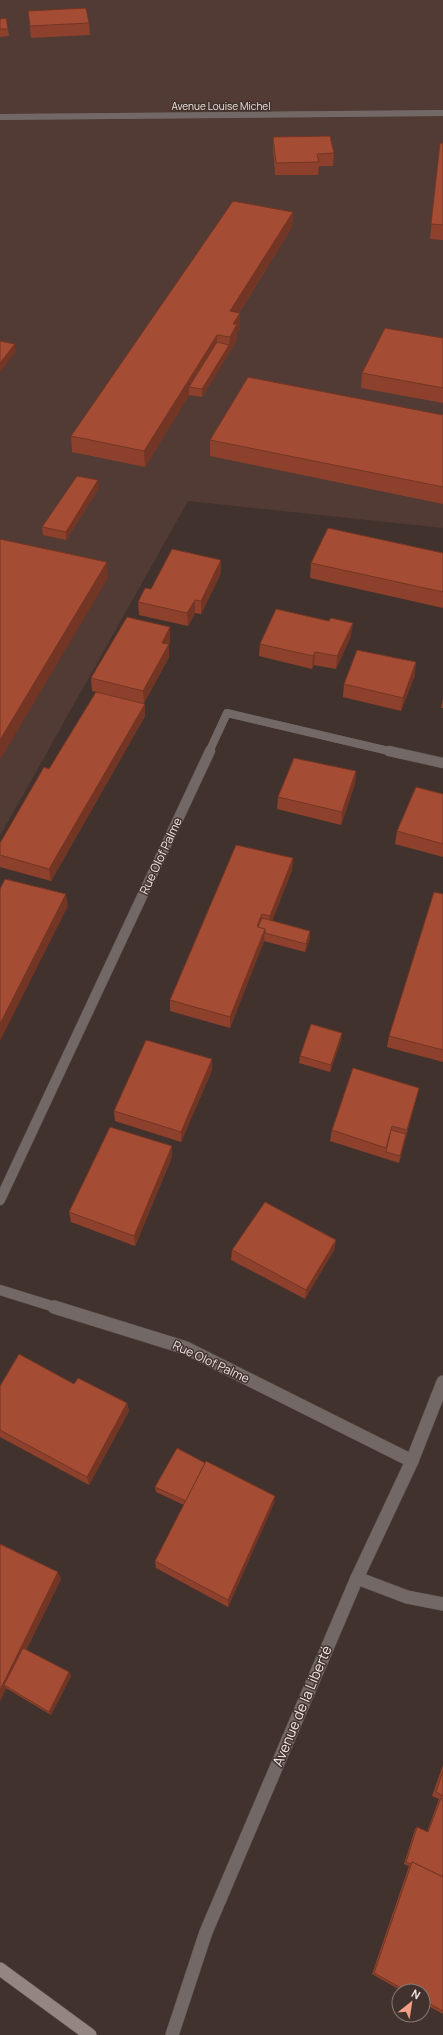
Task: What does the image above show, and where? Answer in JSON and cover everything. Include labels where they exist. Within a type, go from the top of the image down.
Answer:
[{"type":"main road","points":[[0,1969],[90,2035]]},
{"type":"street","name":"Avenue Louise Michel","points":[[0,117],[443,113]]},
{"type":"street","name":"Rue Olof Palme","points":[[0,1200],[227,713],[443,762]]},
{"type":"street","name":"Rue Olof Palme","points":[[0,1290],[186,1348],[412,1461]]},
{"type":"street","name":"Avenue de la Liberté","points":[[172,2035],[206,1932],[357,1578],[412,1461],[443,1382]]},
{"type":"street","points":[[357,1578],[408,1597],[443,1604]]},
{"type":"shaded area","points":[[0,0],[443,0],[443,528],[188,501],[0,836]]},
{"type":"building","points":[[86,8],[89,23],[30,26],[28,11]]},
{"type":"building","points":[[6,18],[8,29],[0,29],[0,19]]},
{"type":"building","points":[[330,136],[334,153],[317,154],[319,162],[276,163],[273,137]]},
{"type":"building","points":[[440,143],[443,143],[443,225],[431,224]]},
{"type":"building","points":[[233,201],[293,212],[230,311],[240,313],[233,324],[237,324],[230,337],[217,335],[144,451],[71,436]]},
{"type":"building","points":[[385,328],[443,338],[443,388],[362,373]]},
{"type":"building","points":[[0,341],[15,344],[0,363]]},
{"type":"building","points":[[217,342],[229,345],[202,389],[189,387]]},
{"type":"building","points":[[248,377],[443,415],[443,487],[210,440]]},
{"type":"building","points":[[77,476],[98,480],[66,532],[42,527]]},
{"type":"building","points":[[328,528],[443,553],[443,592],[311,563]]},
{"type":"building","points":[[0,539],[107,562],[0,740]]},
{"type":"building","points":[[172,549],[221,560],[201,601],[195,600],[187,613],[138,602],[145,588],[151,589]]},
{"type":"building","points":[[276,609],[329,621],[331,618],[353,623],[337,656],[315,652],[313,656],[260,644]]},
{"type":"building","points":[[127,617],[170,627],[162,643],[169,644],[143,691],[91,678]]},
{"type":"building","points":[[357,650],[416,662],[403,698],[344,684]]},
{"type":"building","points":[[96,692],[145,704],[49,869],[0,855],[0,843],[44,767],[49,769]]},
{"type":"building","points":[[294,758],[356,771],[342,812],[278,797]]},
{"type":"building","points":[[416,787],[443,794],[443,844],[397,831]]},
{"type":"building","points":[[236,845],[293,858],[270,916],[262,914],[257,926],[265,929],[230,1017],[170,1000]]},
{"type":"building","points":[[5,879],[66,894],[0,1024],[0,889]]},
{"type":"building","points":[[434,892],[443,894],[443,1050],[389,1036]]},
{"type":"building","points":[[262,918],[310,931],[306,944],[265,933],[265,929],[258,927]]},
{"type":"building","points":[[311,1024],[342,1033],[331,1065],[300,1056]]},
{"type":"building","points":[[146,1040],[212,1059],[181,1132],[114,1111]]},
{"type":"building","points":[[353,1068],[419,1088],[407,1130],[392,1126],[386,1148],[332,1130]]},
{"type":"building","points":[[110,1127],[172,1146],[134,1236],[69,1212]]},
{"type":"building","points":[[391,1130],[406,1134],[400,1156],[386,1152]]},
{"type":"building","points":[[265,1202],[336,1240],[306,1290],[232,1250]]},
{"type":"building","points":[[19,1354],[74,1384],[78,1378],[127,1403],[87,1477],[0,1430],[0,1386]]},
{"type":"building","points":[[177,1448],[205,1463],[186,1501],[155,1487]]},
{"type":"building","points":[[206,1461],[275,1496],[228,1600],[155,1561]]},
{"type":"building","points":[[0,1544],[58,1572],[0,1690]]},
{"type":"building","points":[[23,1648],[69,1672],[49,1712],[4,1685]]},
{"type":"building","points":[[443,1771],[443,1796],[436,1792]]},
{"type":"building","points":[[441,1798],[443,1799],[443,1877],[412,1862],[411,1864],[406,1862],[417,1827],[428,1832]]},
{"type":"building","points":[[412,1862],[443,1877],[443,2011],[431,2004],[431,1983],[392,1983],[374,1973]]}]
